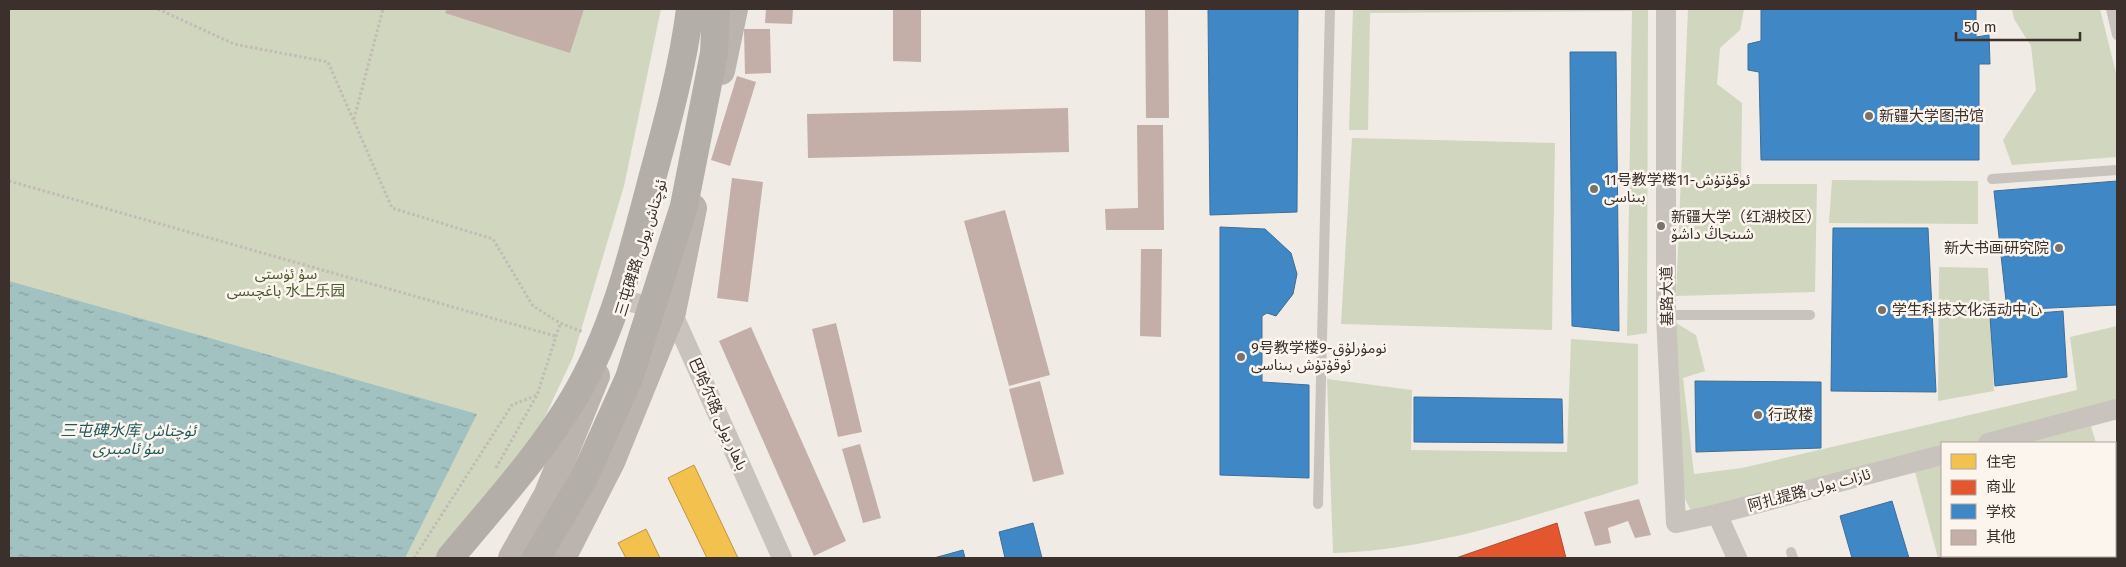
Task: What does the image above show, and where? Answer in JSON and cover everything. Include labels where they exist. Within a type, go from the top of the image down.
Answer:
[{"type":"highway","points":[[450,558],[547,438],[575,396],[606,337],[632,255],[678,81],[690,9]]},
{"type":"highway","points":[[536,558],[584,478],[629,378],[684,206],[714,53],[716,9]]},
{"type":"main road","name":"三屯碑路 ئۈچتاش يولى","points":[[512,558],[547,496],[627,301],[680,110],[704,9]]},
{"type":"main road","points":[[562,558],[611,462],[672,312],[734,9]]},
{"type":"street","name":"基路大道","points":[[1666,9],[1666,315],[1676,523]]},
{"type":"street","points":[[627,301],[672,312]]},
{"type":"street","name":"巴哈尔路 باھار يولى","points":[[672,312],[782,558]]},
{"type":"street","points":[[1992,442],[2117,409]]},
{"type":"street","name":"阿扎提路 ئازات يولى","points":[[1676,523],[1941,455]]},
{"type":"street","points":[[1717,514],[1737,558]]},
{"type":"lane","points":[[1318,504],[1330,9]]},
{"type":"lane","points":[[2111,9],[2117,35]]},
{"type":"lane","points":[[1992,179],[2117,170]]},
{"type":"lane","points":[[1666,315],[1810,315]]},
{"type":"path","points":[[158,9],[234,44],[328,62],[392,208],[493,238],[534,306],[560,323],[588,334]]},
{"type":"path","points":[[354,121],[383,9]]},
{"type":"path","points":[[9,180],[555,336]]},
{"type":"path","points":[[494,471],[537,395],[560,323]]},
{"type":"path","points":[[414,558],[512,405],[537,395]]},
{"type":"green space","name":"سۇ ئۈستى باغچىسى 水上乐园","points":[[9,9],[661,9],[624,186],[573,357],[508,495],[459,558],[9,558]]},
{"type":"green space","points":[[1353,9],[1648,9],[1647,333],[1627,336],[1632,11],[1370,13],[1368,130],[1349,130]]},
{"type":"green space","points":[[1688,9],[1744,9],[1740,30],[1720,48],[1717,84],[1742,103],[1741,184],[1817,184],[1815,292],[1676,296]]},
{"type":"green space","points":[[2012,9],[2100,9],[2117,77],[2117,157],[2012,165],[2003,140],[2036,90],[2031,46],[2014,19]]},
{"type":"green space","points":[[1352,138],[1555,143],[1552,330],[1341,324]]},
{"type":"green space","points":[[1832,180],[1978,181],[1978,224],[1829,223]]},
{"type":"green space","points":[[1939,267],[1988,268],[1994,391],[1938,401]]},
{"type":"green space","points":[[1676,323],[1696,335],[1705,371],[1683,378],[1694,474],[1742,468],[2077,390],[2070,337],[2117,326],[2117,411],[1988,442],[1941,442],[1941,454],[1693,515],[1677,482]]},
{"type":"green space","points":[[1571,339],[1638,344],[1638,484],[1526,518],[1450,537],[1411,545],[1333,553],[1327,379],[1412,390],[1411,450],[1567,452]]},
{"type":"green space","points":[[2091,426],[2096,442],[2030,442]]},
{"type":"green space","points":[[1941,465],[1941,557],[1968,558],[1938,558],[1915,472]]},
{"type":"water","name":"三屯碑水库 ئۈچتاش سۇ ئامبىرى","points":[[9,281],[477,414],[405,558],[9,558]]},
{"type":"building: 住宅","points":[[694,465],[738,558],[707,558],[668,478]]},
{"type":"building: 住宅","points":[[646,529],[660,558],[626,558],[618,543]]},
{"type":"building: 商业","points":[[1557,523],[1566,558],[1456,558]]},
{"type":"building: 学校","points":[[1208,9],[1298,9],[1297,212],[1210,215]]},
{"type":"building: 学校","name":"新疆大学图书馆","points":[[1761,9],[1976,9],[1976,37],[1989,35],[1990,64],[1979,64],[1979,160],[1761,160],[1759,72],[1748,70],[1748,44],[1761,41]]},
{"type":"building: 学校","name":"11号教学楼11-ئوقۇتۇش بىناسى","points":[[1570,52],[1616,52],[1619,331],[1572,326]]},
{"type":"building: 学校","name":"新大书画研究院","points":[[2117,181],[2117,305],[2007,310],[1994,191]]},
{"type":"building: 学校","name":"9号教学楼9-نومۇرلۇق ئوقۇتۇش بىناسى","points":[[1220,227],[1265,229],[1291,253],[1297,274],[1293,294],[1276,316],[1267,313],[1262,316],[1262,382],[1309,385],[1309,478],[1220,475]]},
{"type":"building: 学校","name":"学生科技文化活动中心","points":[[1833,228],[1928,228],[1936,392],[1831,391]]},
{"type":"building: 学校","points":[[2063,311],[2067,377],[1995,386],[1990,317]]},
{"type":"building: 学校","name":"行政楼","points":[[1695,381],[1821,382],[1821,448],[1696,452]]},
{"type":"building: 学校","points":[[1414,397],[1562,399],[1563,443],[1414,442]]},
{"type":"building: 学校","points":[[1892,501],[1909,558],[1852,558],[1840,516]]},
{"type":"building: 学校","points":[[1033,523],[1042,558],[1005,558],[999,532]]},
{"type":"building: 学校","points":[[963,550],[965,558],[934,558]]},
{"type":"building: 其他","points":[[447,9],[584,9],[570,53],[445,13]]},
{"type":"building: 其他","points":[[766,9],[793,9],[792,24],[765,23]]},
{"type":"building: 其他","points":[[893,9],[921,9],[921,62],[893,61]]},
{"type":"building: 其他","points":[[1145,9],[1168,9],[1169,118],[1146,118]]},
{"type":"building: 其他","points":[[744,29],[770,29],[771,73],[745,74]]},
{"type":"building: 其他","points":[[737,76],[756,82],[730,166],[711,160]]},
{"type":"building: 其他","points":[[1068,108],[1069,152],[808,158],[807,114]]},
{"type":"building: 其他","points":[[1137,125],[1163,125],[1164,230],[1106,230],[1105,209],[1138,208]]},
{"type":"building: 其他","points":[[732,178],[763,182],[748,302],[717,298]]},
{"type":"building: 其他","points":[[1005,210],[1050,375],[1009,386],[964,221]]},
{"type":"building: 其他","points":[[1141,249],[1162,249],[1161,337],[1140,336]]},
{"type":"building: 其他","points":[[836,323],[862,432],[838,437],[812,329]]},
{"type":"building: 其他","points":[[751,327],[846,541],[814,556],[719,341]]},
{"type":"building: 其他","points":[[1040,381],[1064,474],[1033,482],[1009,389]]},
{"type":"building: 其他","points":[[860,444],[881,518],[863,523],[842,449]]},
{"type":"building: 其他","points":[[1639,499],[1651,535],[1635,538],[1628,521],[1608,528],[1611,543],[1595,546],[1584,512]]},
{"type":"place","name":"新疆大学图书馆","points":[[1869,116]]},
{"type":"place","name":"11号教学楼11-ئوقۇتۇش بىناسى","points":[[1594,189]]},
{"type":"place","name":"新疆大学（红湖校区） شىنجاڭ داشۆ","points":[[1661,226]]},
{"type":"place","name":"新大书画研究院","points":[[2059,248]]},
{"type":"place","name":"学生科技文化活动中心","points":[[1882,310]]},
{"type":"place","name":"9号教学楼9-نومۇرلۇق ئوقۇتۇش بىناسى","points":[[1241,357]]},
{"type":"place","name":"行政楼","points":[[1758,415]]}]
